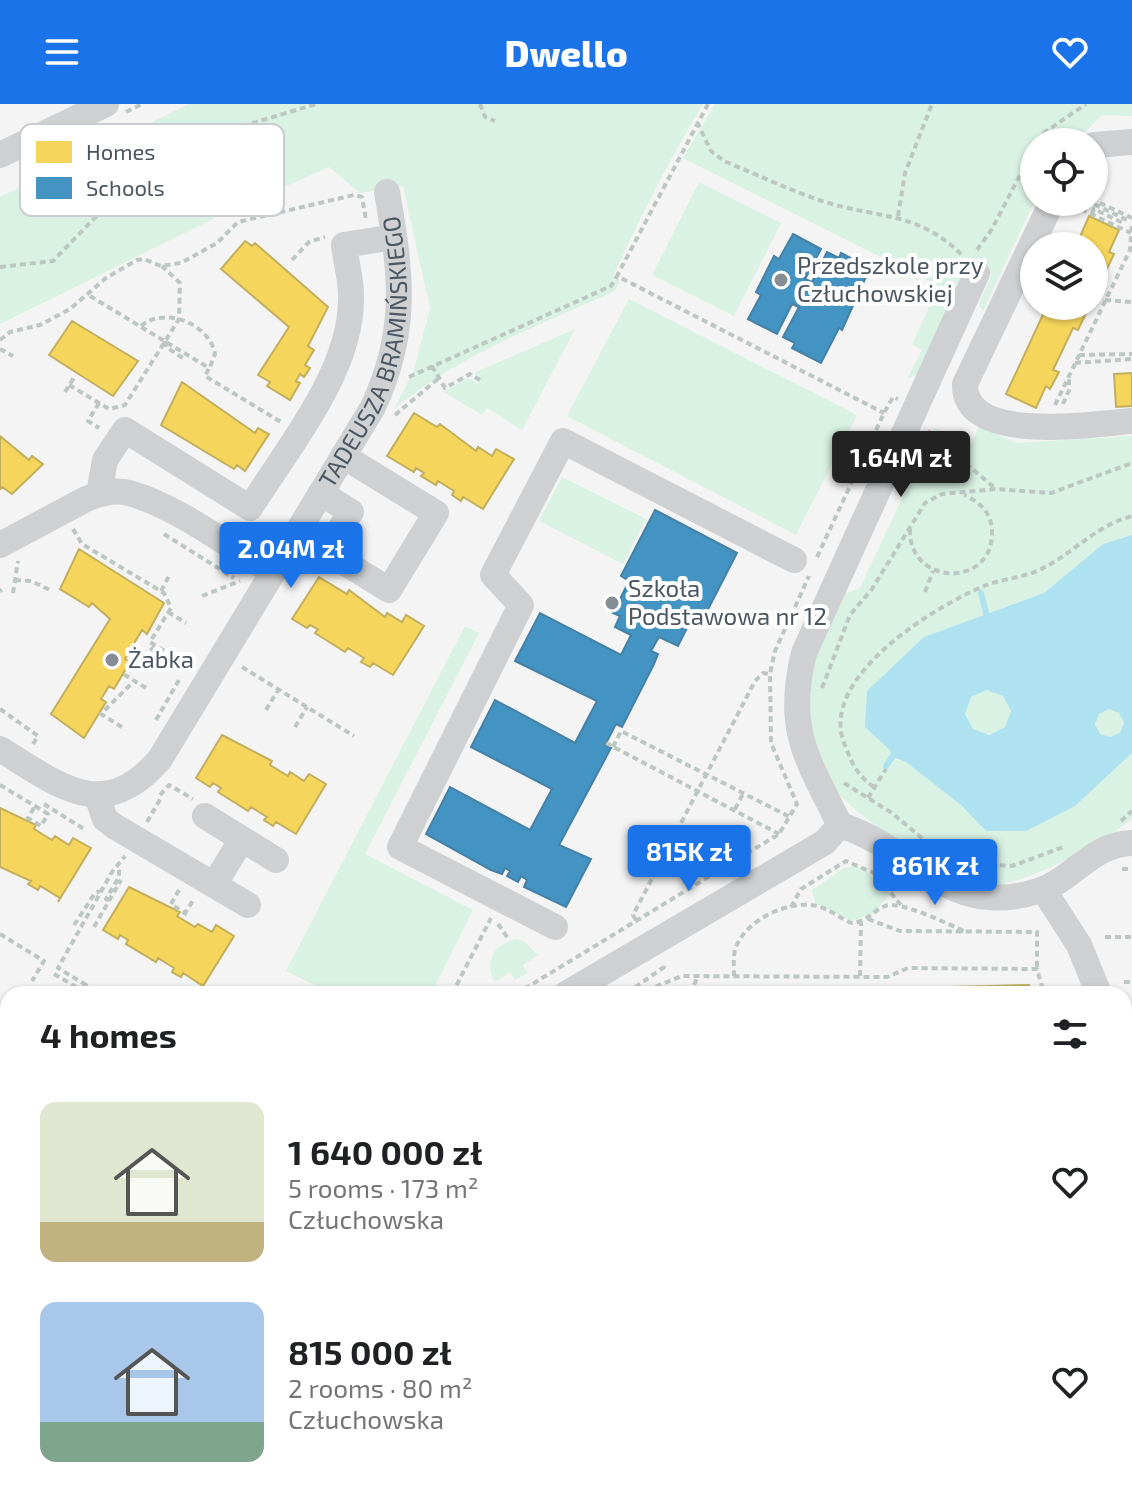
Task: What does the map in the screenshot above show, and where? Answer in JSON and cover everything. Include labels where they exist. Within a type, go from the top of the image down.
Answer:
[{"type":"street","points":[[64,124],[106,104]]},
{"type":"street","points":[[1108,144],[1132,142]]},
{"type":"street","points":[[0,155],[20,145]]},
{"type":"street","name":"TADEUSZA BRAMIŃSKIEGO","points":[[97,796],[129,787],[144,778],[160,759],[373,407],[391,366],[400,312],[394,237],[374,195]]},
{"type":"street","points":[[1045,216],[965,384],[964,396],[974,410],[1016,427],[1132,421]]},
{"type":"street","points":[[99,494],[105,460],[125,430],[250,508],[284,429],[335,371],[346,336],[352,299],[344,245],[394,237]]},
{"type":"street","points":[[976,268],[813,631],[795,697],[802,749],[840,825],[860,832],[971,897],[992,900],[1043,889],[1098,853],[1120,843],[1124,835]]},
{"type":"street","points":[[957,316],[989,331]]},
{"type":"street","points":[[555,927],[497,908],[400,847],[521,605],[493,575],[563,441],[794,560]]},
{"type":"street","points":[[321,493],[351,512],[326,551],[389,590],[436,513],[343,456]]},
{"type":"street","points":[[9,557],[99,494],[126,492],[161,506],[273,572]]},
{"type":"street","points":[[0,749],[65,789],[97,796],[105,819],[114,826],[248,905]]},
{"type":"street","points":[[205,816],[276,860]]},
{"type":"street","points":[[580,986],[810,851],[840,825]]},
{"type":"street","points":[[214,885],[242,839]]},
{"type":"street","points":[[1043,889],[1079,945],[1096,986]]},
{"type":"path","points":[[250,124],[316,104]]},
{"type":"path","points":[[480,104],[485,117],[495,121]]},
{"type":"path","points":[[399,381],[611,286],[708,104]]},
{"type":"path","points":[[898,216],[905,173],[932,104]]},
{"type":"path","points":[[1051,128],[1086,104]]},
{"type":"path","points":[[697,122],[711,151],[724,161],[823,202],[898,216],[931,231],[976,268]]},
{"type":"path","points":[[976,268],[979,245],[992,229],[1020,175]]},
{"type":"path","points":[[284,210],[339,196],[374,195]]},
{"type":"path","points":[[1108,207],[1132,220],[1130,250],[1108,294]]},
{"type":"path","points":[[1108,211],[1125,219],[1123,223],[1108,216]]},
{"type":"path","points":[[0,267],[53,261],[97,216]]},
{"type":"path","points":[[161,266],[192,258],[217,243],[238,222],[261,216]]},
{"type":"path","points":[[1096,216],[1131,233]]},
{"type":"path","points":[[292,260],[309,242],[328,236]]},
{"type":"path","points":[[0,340],[10,332],[40,325],[90,296],[106,278],[137,260],[144,259],[161,266],[180,283],[179,319],[125,405],[109,409],[69,385]]},
{"type":"path","points":[[529,986],[636,920],[719,874],[779,834],[790,817],[797,804],[771,743],[770,674],[775,651],[884,413],[617,276]]},
{"type":"path","points":[[90,296],[209,368]]},
{"type":"path","points":[[1108,300],[1132,302]]},
{"type":"path","points":[[141,326],[150,318],[163,315],[179,319],[209,338],[215,354],[205,376],[284,429]]},
{"type":"path","points":[[1051,412],[1096,320]]},
{"type":"path","points":[[165,341],[166,347],[186,360]]},
{"type":"path","points":[[0,349],[13,356]]},
{"type":"path","points":[[1079,355],[1132,356]]},
{"type":"path","points":[[1075,363],[1132,356]]},
{"type":"path","points":[[432,366],[445,388],[470,374],[480,380]]},
{"type":"path","points":[[1061,409],[1069,390],[1069,375]]},
{"type":"path","points":[[65,392],[75,376]]},
{"type":"path","points":[[920,423],[996,489]]},
{"type":"path","points":[[820,697],[850,615],[879,578],[925,503],[942,494],[996,489],[1051,493],[1132,463]]},
{"type":"path","points":[[913,519],[911,543],[915,555],[933,571],[948,575],[963,574],[977,567],[987,555],[992,525],[986,511],[962,494]]},
{"type":"path","points":[[874,787],[862,780],[852,764],[842,736],[840,712],[855,681],[872,659],[932,615],[984,586],[1037,571],[1086,536],[1132,516]]},
{"type":"path","points":[[60,535],[83,520]]},
{"type":"path","points":[[76,534],[82,544],[161,591],[171,601],[150,642],[168,653]]},
{"type":"path","points":[[163,534],[240,581]]},
{"type":"path","points":[[13,593],[15,580],[9,557],[27,555]]},
{"type":"path","points":[[925,592],[933,571]]},
{"type":"path","points":[[161,591],[169,576]]},
{"type":"path","points":[[15,580],[31,581],[50,590]]},
{"type":"path","points":[[232,594],[240,581]]},
{"type":"path","points":[[202,596],[240,581]]},
{"type":"path","points":[[168,612],[186,623]]},
{"type":"path","points":[[146,688],[125,675],[156,645]]},
{"type":"path","points":[[236,664],[354,736]]},
{"type":"path","points":[[160,727],[155,718],[185,670]]},
{"type":"path","points":[[636,920],[633,915],[755,681],[763,673],[770,674]]},
{"type":"path","points":[[122,727],[101,714],[134,681]]},
{"type":"path","points":[[266,710],[278,690]]},
{"type":"path","points":[[295,727],[307,707]]},
{"type":"path","points":[[0,709],[38,736],[28,752]]},
{"type":"path","points":[[613,747],[621,731],[790,817]]},
{"type":"path","points":[[606,743],[779,834]]},
{"type":"path","points":[[868,798],[886,769]]},
{"type":"path","points":[[837,779],[929,844],[969,863],[1012,866],[1079,841]]},
{"type":"path","points":[[0,785],[35,806],[48,814],[41,826],[28,818],[35,806]]},
{"type":"path","points":[[151,790],[162,796],[169,785],[204,806],[205,816]]},
{"type":"path","points":[[735,809],[743,794]]},
{"type":"path","points":[[1124,835],[1132,812]]},
{"type":"path","points":[[791,907],[801,889],[846,861],[874,873],[901,906]]},
{"type":"path","points":[[109,900],[106,899],[119,877],[119,868]]},
{"type":"path","points":[[94,927],[121,880]]},
{"type":"path","points":[[180,888],[171,904],[185,913]]},
{"type":"path","points":[[74,925],[95,893],[100,891]]},
{"type":"path","points":[[85,986],[58,968],[99,900]]},
{"type":"path","points":[[734,976],[743,934],[755,922],[791,907],[821,907],[851,923],[861,923],[885,906],[901,906],[966,932]]},
{"type":"path","points":[[497,908],[509,940]]},
{"type":"path","points":[[456,986],[497,908]]},
{"type":"path","points":[[868,919],[900,931],[1037,932],[1037,969],[1042,986]]},
{"type":"path","points":[[860,976],[861,923]]},
{"type":"path","points":[[0,934],[44,961],[32,981]]},
{"type":"path","points":[[1105,937],[1132,937]]},
{"type":"path","points":[[657,986],[682,976],[887,977],[908,968],[1037,969]]},
{"type":"path","points":[[54,974],[73,986]]},
{"type":"path","points":[[694,986],[698,976]]},
{"type":"path","points":[[1124,982],[1132,982]]},
{"type":"green space","points":[[189,104],[703,104],[667,167],[613,276],[620,280],[615,291],[472,357],[445,372],[394,409],[414,370],[430,308],[403,186],[360,193],[329,167],[284,187],[284,124],[148,124]]},
{"type":"green space","points":[[715,104],[1132,104],[1132,116],[1102,115],[1089,128],[1020,128],[1020,216],[1027,216],[983,311],[979,304],[992,274],[970,263],[920,373],[907,379],[922,350],[912,344],[939,286],[683,158]]},
{"type":"green space","points":[[699,182],[781,223],[734,316],[652,275]]},
{"type":"green space","points":[[20,187],[20,216],[219,216],[0,324],[0,197]]},
{"type":"green space","points":[[629,299],[857,415],[796,535],[567,416]]},
{"type":"green space","points":[[575,329],[522,430],[487,408],[482,415],[444,392],[468,378],[478,384],[481,378],[474,373]]},
{"type":"green space","points":[[979,426],[1017,443],[1132,436],[1132,535],[1103,544],[1044,593],[924,637],[890,750],[896,760],[906,761],[961,805],[986,831],[1075,806],[1132,753],[1132,819],[1085,850],[1043,870],[990,885],[974,882],[932,862],[886,833],[848,803],[836,791],[819,762],[809,727],[807,705],[813,662],[841,595],[860,588],[935,428],[972,443]]},
{"type":"green space","points":[[562,477],[646,519],[623,564],[539,521]]},
{"type":"green space","points":[[465,626],[479,633],[365,854],[473,910],[435,986],[316,986],[286,971]]},
{"type":"green space","points":[[988,690],[1004,696],[1010,712],[1004,728],[988,734],[972,728],[966,712],[972,696]]},
{"type":"green space","points":[[1110,709],[1120,713],[1124,723],[1120,733],[1110,737],[1100,733],[1096,723],[1100,713]]},
{"type":"green space","points":[[844,868],[863,868],[890,894],[874,913],[852,921],[815,903],[812,890]]},
{"type":"green space","points":[[516,939],[525,942],[538,955],[523,965],[527,973],[515,980],[510,972],[495,982],[490,968],[493,955],[501,945]]},
{"type":"water","points":[[1132,535],[1132,753],[1075,806],[1026,831],[986,831],[961,805],[906,762],[892,757],[890,750],[865,727],[867,691],[924,637],[1044,593],[1103,544]],"holes":[[[987,690],[1003,696],[1011,711],[1005,727],[989,735],[973,729],[965,714],[971,697]],[[1109,709],[1119,713],[1124,722],[1120,733],[1110,737],[1100,734],[1095,724],[1099,714]]]},
{"type":"building: Homes","points":[[1089,216],[1119,230],[1109,252],[1114,254],[1108,267],[1108,232],[1082,232]]},
{"type":"building: Homes","points":[[245,241],[252,246],[255,243],[328,307],[308,346],[314,350],[305,365],[310,368],[304,377],[300,374],[296,381],[300,383],[290,400],[267,386],[270,382],[258,375],[289,327],[221,269]]},
{"type":"building: Homes","points":[[1040,320],[1083,320],[1078,330],[1073,328],[1053,370],[1059,372],[1050,389],[1046,386],[1036,408],[1006,394]]},
{"type":"building: Homes","points":[[72,321],[138,361],[113,396],[49,355]]},
{"type":"building: Homes","points":[[1132,373],[1132,406],[1116,407],[1114,374]]},
{"type":"building: Homes","points":[[182,382],[255,433],[258,428],[269,434],[245,471],[237,465],[234,469],[161,425]]},
{"type":"building: Homes","points":[[414,413],[437,427],[440,424],[476,451],[478,447],[492,456],[496,449],[514,459],[483,509],[463,497],[461,501],[452,495],[454,491],[438,481],[436,485],[421,476],[424,473],[416,468],[414,472],[387,456]]},
{"type":"building: Homes","points":[[0,436],[29,460],[32,456],[43,464],[12,494],[2,487],[0,489]]},
{"type":"building: Homes","points":[[79,549],[164,603],[147,634],[142,630],[125,659],[130,662],[114,689],[109,686],[101,699],[106,702],[84,738],[51,714],[110,619],[92,603],[89,607],[60,589]]},
{"type":"building: Homes","points":[[319,577],[347,594],[349,590],[385,617],[387,613],[402,622],[406,615],[424,626],[393,675],[373,663],[370,667],[361,662],[364,658],[348,648],[345,652],[315,633],[318,629],[310,625],[307,628],[292,619]]},
{"type":"building: Homes","points":[[222,735],[272,761],[270,765],[288,776],[290,772],[304,781],[309,774],[326,784],[296,834],[276,822],[273,826],[264,820],[267,817],[251,807],[248,811],[218,792],[221,788],[213,783],[210,787],[196,778]]},
{"type":"building: Homes","points":[[0,808],[36,825],[34,829],[52,840],[55,836],[69,845],[73,838],[91,848],[58,902],[60,898],[40,886],[38,890],[28,884],[31,881],[0,867]]},
{"type":"building: Homes","points":[[129,887],[180,912],[177,916],[195,927],[198,924],[212,932],[216,925],[234,936],[203,986],[183,973],[181,977],[172,972],[174,968],[158,958],[156,962],[126,944],[128,940],[120,935],[118,939],[103,930]]},
{"type":"building: Schools","points":[[793,234],[821,249],[805,279],[812,282],[827,252],[839,258],[841,253],[870,268],[842,330],[839,328],[821,363],[792,348],[795,343],[783,337],[799,307],[792,304],[777,334],[748,319],[761,295],[756,292],[774,256],[779,259]]},
{"type":"building: Schools","points":[[655,510],[737,553],[703,619],[694,614],[678,646],[659,637],[651,651],[658,654],[654,664],[622,727],[616,724],[605,745],[611,748],[559,845],[591,859],[566,907],[524,887],[527,880],[521,876],[518,882],[507,876],[510,871],[505,868],[502,874],[491,870],[426,834],[450,787],[530,830],[552,789],[471,747],[495,700],[575,743],[597,701],[515,661],[540,613],[621,655],[631,635],[615,627],[620,616],[613,613],[629,581],[621,576]]},
{"type":"waterway","points":[[981,593],[986,613]]},
{"type":"waterway","points":[[886,766],[892,757]]},
{"type":"place","name":"Przedszkole przy Człuchowskiej","points":[[781,280]]},
{"type":"place","name":"Szkoła Podstawowa nr 12","points":[[612,603]]},
{"type":"place","name":"Żabka","points":[[112,660]]}]
